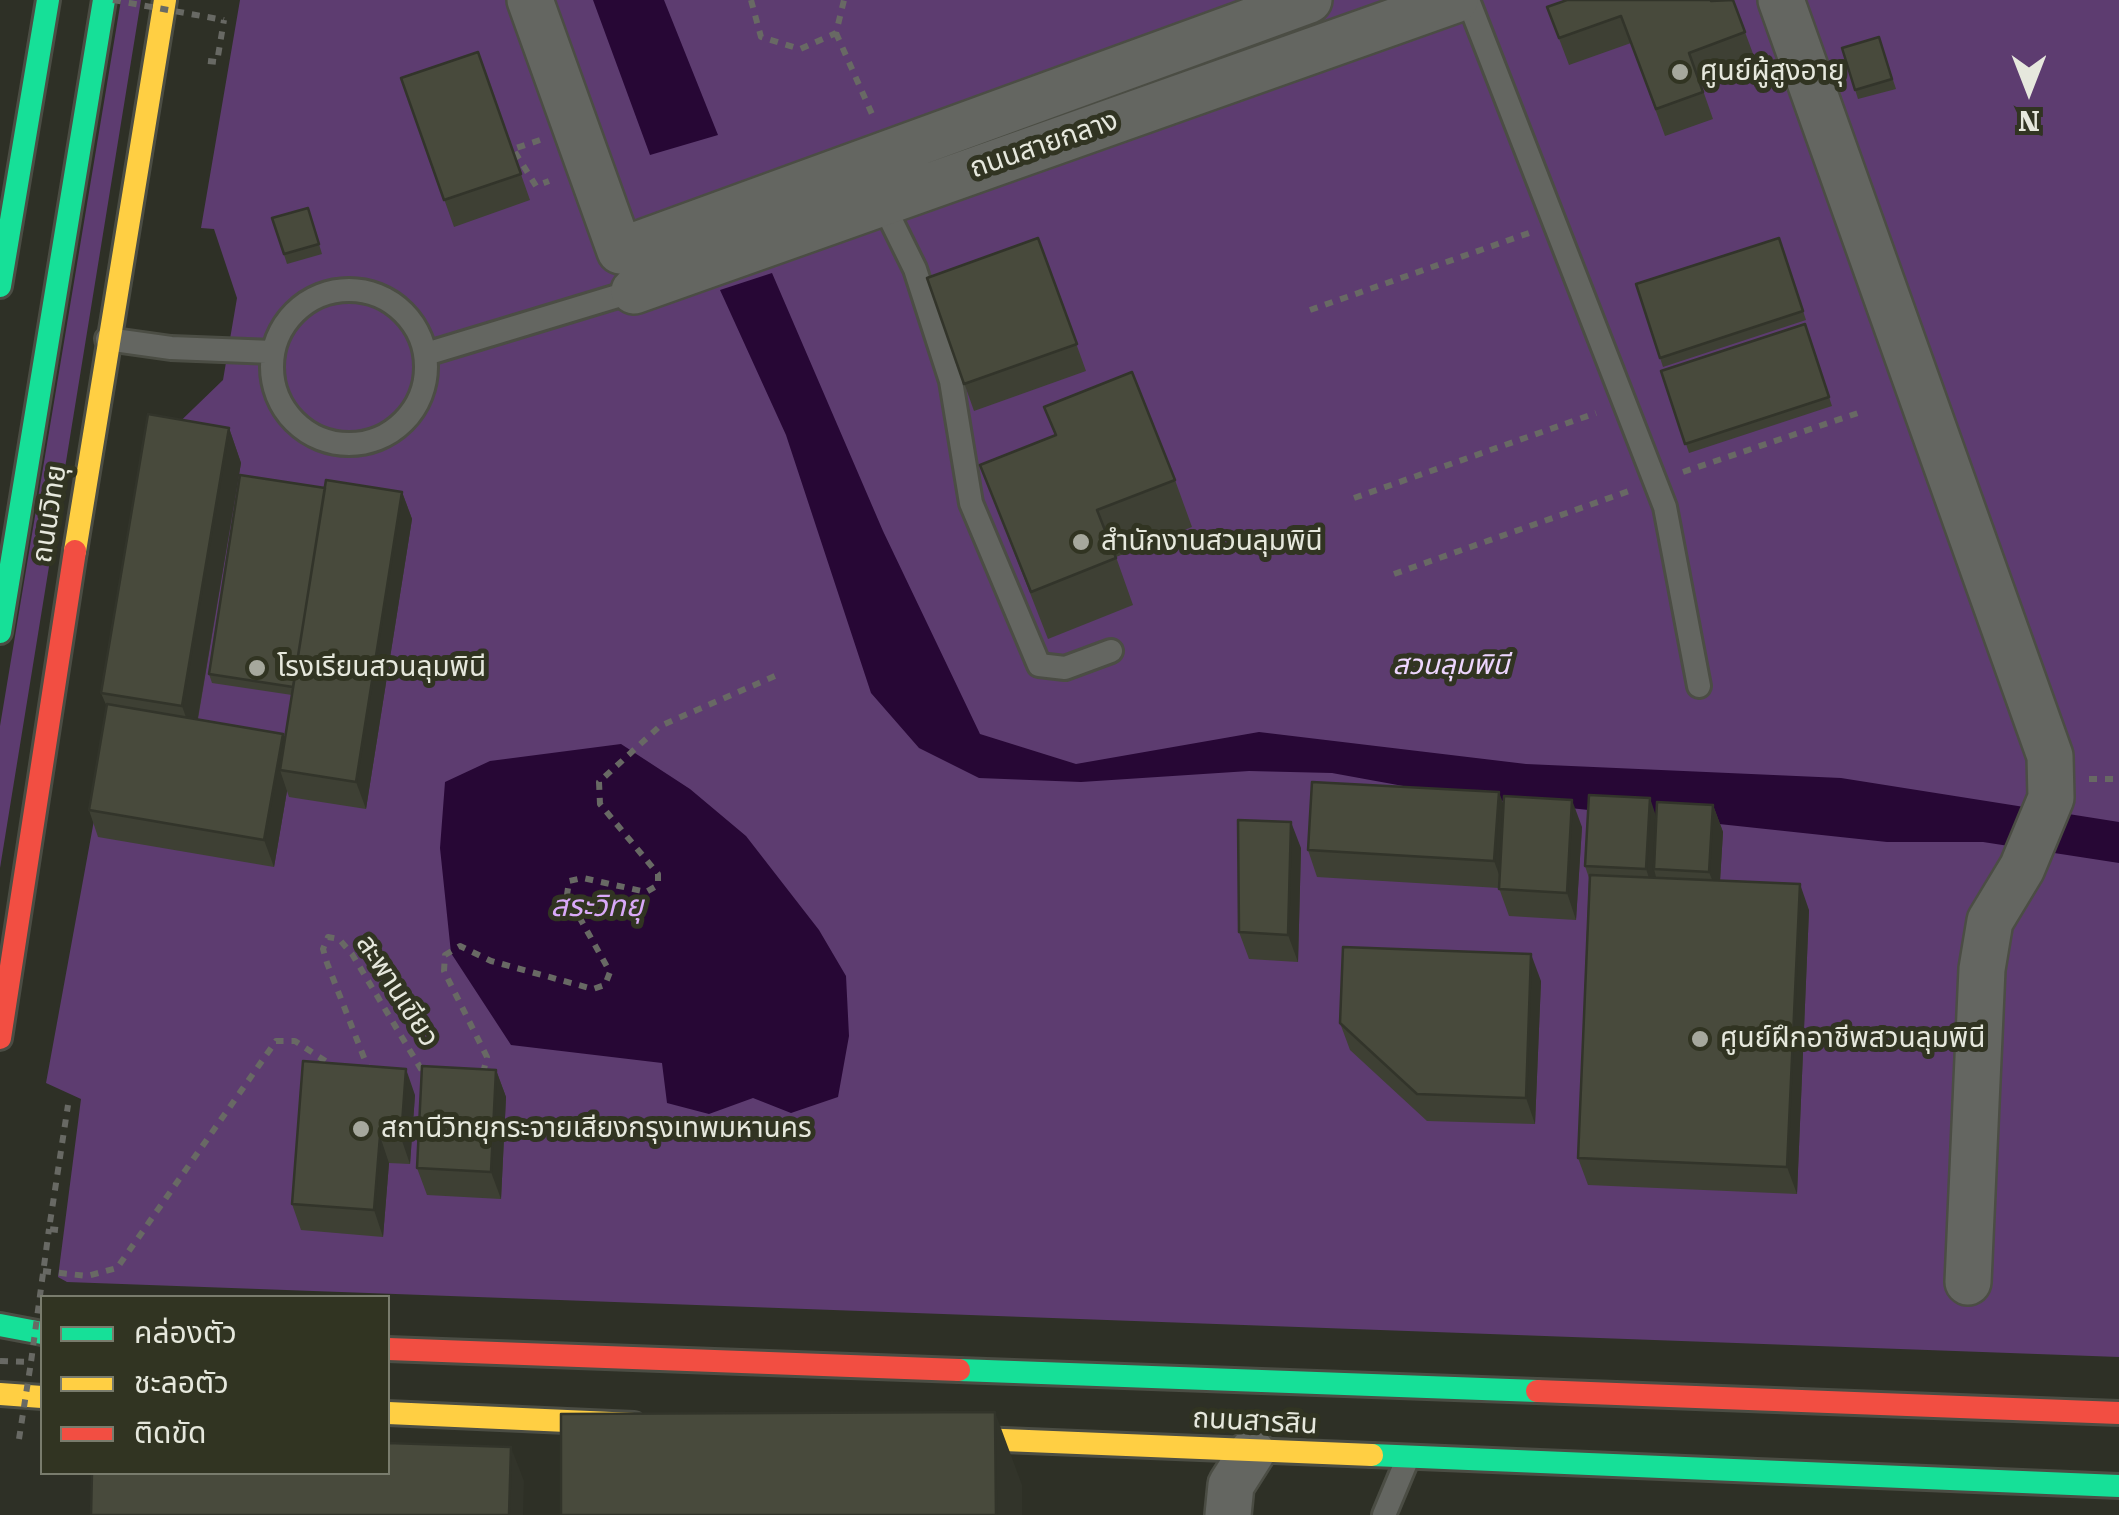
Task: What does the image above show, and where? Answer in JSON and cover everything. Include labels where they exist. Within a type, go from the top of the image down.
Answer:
[{"type":"street","points":[[0,286],[16,88],[48,0]]},
{"type":"street","name":"ถนนวิทยุ","points":[[0,632],[40,328],[104,0]]},
{"type":"street","name":"ถนนวิทยุ","points":[[0,1038],[107,339],[165,0]]},
{"type":"street","points":[[530,0],[627,271]]},
{"type":"street","name":"ถนนสายกลาง","points":[[627,271],[881,172],[1084,83],[1309,0]]},
{"type":"street","name":"ถนนสายกลาง","points":[[881,172],[1098,126],[1455,0]]},
{"type":"street","points":[[1781,0],[2050,756],[2051,798],[2022,868],[1990,921],[1982,969],[1968,1282]]},
{"type":"street","points":[[1084,83],[1098,126]]},
{"type":"street","points":[[0,1326],[40,1333]]},
{"type":"street","name":"ถนนสารสิน","points":[[390,1349],[2119,1413]]},
{"type":"street","points":[[0,1394],[40,1397]]},
{"type":"street","points":[[390,1413],[653,1425]]},
{"type":"street","name":"ถนนสารสิน","points":[[913,1436],[1407,1460],[2119,1486]]},
{"type":"street","points":[[1228,1515],[1231,1485],[1252,1452]]},
{"type":"lane","points":[[1468,0],[1558,223],[1665,507],[1699,686]]},
{"type":"lane","points":[[881,172],[950,381],[971,502],[1039,665],[1066,668],[1111,651]]},
{"type":"lane","points":[[426,354],[627,271]]},
{"type":"lane","points":[[350,290],[376,294],[399,308],[417,328],[426,354],[426,378],[409,418],[385,435],[362,443],[337,443],[294,422],[280,402],[272,379],[272,352],[282,328],[299,307],[323,294],[350,290]]},
{"type":"lane","points":[[107,339],[171,348],[272,352]]},
{"type":"lane","points":[[1384,1515],[1407,1460]]},
{"type":"path","points":[[113,0],[224,20],[217,62],[208,61]]},
{"type":"path","points":[[751,0],[761,37],[800,49],[836,33]]},
{"type":"path","points":[[844,0],[836,33],[881,172]]},
{"type":"path","points":[[540,155],[536,142],[513,150],[536,186],[549,182],[545,168]]},
{"type":"path","points":[[1310,310],[1558,223]]},
{"type":"path","points":[[1354,498],[1626,402]]},
{"type":"path","name":"สะพานเขียว","points":[[476,1082],[487,1058],[444,970],[445,955],[460,946],[491,960],[593,989],[605,985],[610,972],[567,895],[570,881],[582,878],[646,892],[658,885],[658,874],[600,804],[600,782],[660,726],[775,676]]},
{"type":"path","name":"สะพานเขียว","points":[[365,1080],[371,1072],[327,963],[324,948],[328,937],[339,939],[352,954],[425,1077],[434,1084]]},
{"type":"path","points":[[43,1271],[103,1276],[117,1268],[276,1041],[295,1041],[346,1075]]},
{"type":"path","points":[[19,1439],[43,1271],[53,1229],[68,1105]]},
{"type":"path","points":[[0,1361],[31,1362]]},
{"type":"green space","points":[[121,0],[141,0],[0,868],[0,726]]},
{"type":"green space","name":"สวนลุมพินี","points":[[240,0],[2119,0],[2119,1357],[67,1282],[58,1277],[81,1099],[46,1083],[164,437],[223,380],[237,298],[214,229],[201,228]]},
{"type":"water","points":[[593,0],[664,0],[718,135],[650,155]]},
{"type":"water","points":[[772,273],[883,531],[980,734],[1076,764],[1259,732],[1526,764],[1841,778],[2119,822],[2119,863],[1983,842],[1887,842],[1458,796],[1332,773],[1249,771],[1081,782],[979,778],[919,748],[871,693],[786,435],[720,290]]},
{"type":"water","name":"สระวิทยุ","points":[[621,744],[690,789],[746,836],[819,930],[846,976],[849,1036],[838,1097],[791,1113],[753,1098],[709,1114],[667,1103],[662,1063],[511,1045],[451,953],[440,848],[445,782],[490,761]]},
{"type":"building","name":"ศูนย์ผู้สูงอายุ","points":[[1567,0],[1733,0],[1745,32],[1689,53],[1703,92],[1656,109],[1621,16],[1559,38],[1547,7]]},
{"type":"building","points":[[1879,37],[1892,79],[1855,90],[1842,48]]},
{"type":"building","points":[[478,52],[521,174],[444,200],[401,78]]},
{"type":"building","points":[[308,208],[319,244],[284,254],[272,218]]},
{"type":"building","points":[[1038,238],[1077,344],[964,384],[927,278]]},
{"type":"building","points":[[1779,238],[1803,311],[1660,358],[1636,284]]},
{"type":"building","points":[[1805,324],[1829,397],[1685,444],[1661,371]]},
{"type":"building","name":"สำนักงานสวนลุมพินี","points":[[1132,372],[1175,480],[1097,510],[1116,558],[1031,592],[980,465],[1056,435],[1044,407]]},
{"type":"building","points":[[148,414],[229,428],[182,706],[101,693]]},
{"type":"building","points":[[240,475],[325,488],[293,687],[209,674]]},
{"type":"building","points":[[326,480],[402,492],[356,782],[280,770]]},
{"type":"building","points":[[107,704],[283,734],[264,840],[89,810]]},
{"type":"building","points":[[1312,782],[1499,792],[1494,861],[1308,850]]},
{"type":"building","points":[[1589,795],[1650,798],[1646,869],[1585,866]]},
{"type":"building","points":[[1504,796],[1572,800],[1567,893],[1499,889]]},
{"type":"building","points":[[1657,802],[1713,805],[1709,872],[1654,869]]},
{"type":"building","points":[[1238,820],[1291,822],[1288,935],[1239,932]]},
{"type":"building","name":"ศูนย์ฝึกอาชีพสวนลุมพินี","points":[[1590,875],[1800,884],[1787,1167],[1578,1158]]},
{"type":"building","points":[[1343,947],[1531,954],[1526,1098],[1417,1094],[1340,1023]]},
{"type":"building","name":"สถานีวิทยุกระจายเสียงกรุงเทพมหานคร","points":[[303,1061],[406,1069],[401,1138],[380,1136],[374,1210],[292,1204]]},
{"type":"building","points":[[422,1066],[496,1070],[491,1172],[417,1168]]},
{"type":"building","points":[[995,1412],[996,1515],[561,1515],[561,1414]]},
{"type":"building","points":[[390,1443],[511,1447],[509,1515],[91,1515],[92,1475],[390,1475]]},
{"type":"traffic: fast","points":[[0,286],[48,0]]},
{"type":"traffic: fast","points":[[0,632],[104,0]]},
{"type":"traffic: fast","points":[[0,1325],[40,1333]]},
{"type":"traffic: fast","points":[[959,1370],[1537,1391]]},
{"type":"traffic: fast","points":[[1372,1455],[2119,1486]]},
{"type":"traffic: slow","points":[[75,551],[165,0]]},
{"type":"traffic: slow","points":[[0,1394],[40,1397]]},
{"type":"traffic: slow","points":[[390,1413],[634,1424]]},
{"type":"traffic: slow","points":[[930,1437],[1372,1455]]},
{"type":"traffic: jam","points":[[0,1038],[75,551]]},
{"type":"traffic: jam","points":[[390,1349],[959,1370]]},
{"type":"traffic: jam","points":[[1537,1391],[2119,1413]]},
{"type":"place","name":"ศูนย์ผู้สูงอายุ","points":[[1680,72]]},
{"type":"place","name":"สำนักงานสวนลุมพินี","points":[[1081,542]]},
{"type":"place","name":"โรงเรียนสวนลุมพินี","points":[[257,668]]},
{"type":"place","name":"ศูนย์ฝึกอาชีพสวนลุมพินี","points":[[1700,1039]]},
{"type":"place","name":"สถานีวิทยุกระจายเสียงกรุงเทพมหานคร","points":[[361,1129]]}]
